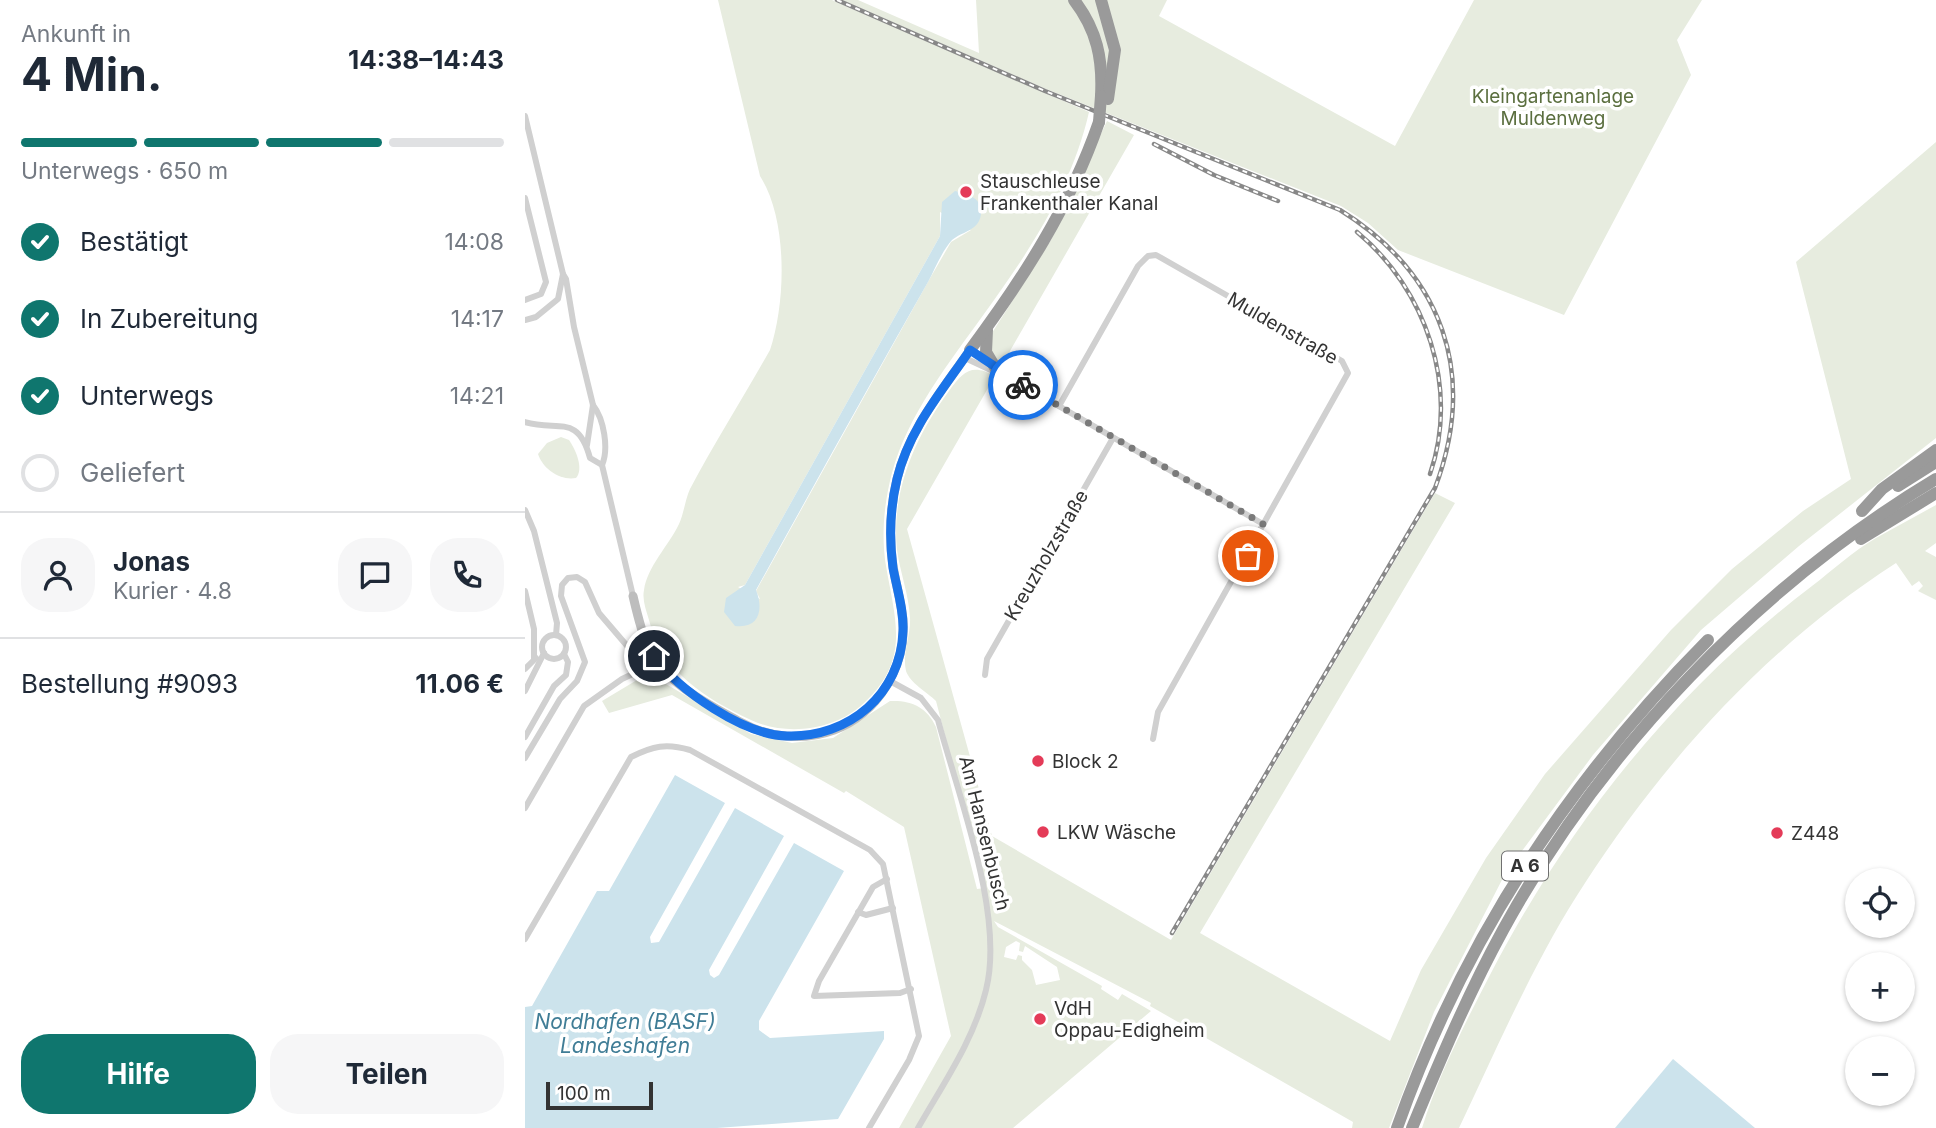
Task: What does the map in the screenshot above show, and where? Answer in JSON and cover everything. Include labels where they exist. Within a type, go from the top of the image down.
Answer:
[{"type":"highway","points":[[1074,0],[1097,39],[1104,98]]},
{"type":"highway","points":[[968,354],[1039,250],[1072,191],[1099,122],[1115,50],[1101,0]]},
{"type":"highway","points":[[987,328],[986,352],[998,370]]},
{"type":"highway","points":[[1936,450],[1882,489],[1862,511],[1936,462]]},
{"type":"highway","name":"A 6","points":[[1412,1128],[1453,1027],[1504,928],[1558,843],[1609,772],[1664,707],[1742,628],[1815,565],[1936,479]]},
{"type":"highway","points":[[1815,565],[1836,556],[1934,495]]},
{"type":"highway","name":"A 6","points":[[1397,1128],[1437,1027],[1470,961],[1526,863],[1596,764],[1708,640]]},
{"type":"street","points":[[525,116],[566,279],[574,327],[593,405],[587,445],[590,458],[602,465]]},
{"type":"street","points":[[525,198],[546,282],[541,294],[525,300]]},
{"type":"street","name":"Muldenstraße","points":[[1059,406],[1138,267],[1148,256],[1156,256],[1342,361],[1348,373],[1346,381],[1263,524],[1257,541],[1158,712],[1153,739]]},
{"type":"street","points":[[525,320],[536,317],[558,299],[563,274]]},
{"type":"street","points":[[593,405],[599,412],[606,455],[602,465],[632,596],[645,639],[658,662],[692,694],[754,729],[783,736],[832,730],[863,713],[890,681],[899,659],[903,632],[891,538],[898,477],[918,427],[968,354],[1263,524]]},
{"type":"street","points":[[525,422],[548,426],[563,424],[576,430],[587,445]]},
{"type":"street","name":"Kreuzholzstraße","points":[[985,675],[987,659],[1113,438]]},
{"type":"street","points":[[525,510],[534,531],[557,622],[555,635]]},
{"type":"street","points":[[525,758],[549,716],[577,681],[585,662],[561,596],[562,584],[568,578],[577,577],[585,582],[599,613],[646,668]]},
{"type":"street","points":[[525,591],[534,629],[534,659]]},
{"type":"street","points":[[534,629],[546,639]]},
{"type":"street","points":[[525,691],[544,653],[543,644],[546,639],[555,635]]},
{"type":"street","points":[[525,737],[554,686],[566,675],[568,662],[564,654],[565,642],[555,635]]},
{"type":"street","points":[[544,653],[552,659],[564,654]]},
{"type":"street","points":[[525,669],[544,653]]},
{"type":"street","points":[[525,808],[576,715],[604,691],[658,662]]},
{"type":"street","name":"Am Hansenbusch","points":[[890,681],[928,704],[938,720],[986,898],[992,947],[987,989],[978,1016],[918,1128]]},
{"type":"street","points":[[525,939],[619,773],[631,757],[651,747],[671,744],[690,750],[878,855],[887,879],[919,1036],[909,1060],[869,1128]]},
{"type":"street","points":[[887,879],[873,887],[819,981],[814,996],[900,993],[911,989]]},
{"type":"street","points":[[859,912],[866,915],[893,908]]},
{"type":"green space","points":[[718,0],[832,0],[1089,112],[1072,166],[1033,243],[931,390],[899,451],[889,484],[884,520],[884,555],[896,638],[889,671],[879,687],[853,712],[825,725],[811,728],[765,725],[702,693],[675,669],[664,654],[655,638],[644,598],[649,573],[679,524],[690,489],[770,350],[779,309],[780,238],[776,215],[760,176]],"holes":[[[940,212],[971,230],[951,242],[929,280],[756,591],[760,599],[738,587],[745,585],[940,236]]]},
{"type":"green space","name":"Kleingartenanlage Muldenweg","points":[[842,0],[858,0],[979,53],[976,0],[1167,0],[1159,16],[1395,146],[1474,0],[1702,0],[1677,40],[1691,75],[1564,315],[1398,250],[1368,223],[1341,206],[1046,89]]},
{"type":"green space","points":[[1107,121],[1134,135],[1002,365],[993,360],[990,336],[1051,240]]},
{"type":"green space","points":[[1936,142],[1936,438],[1799,546],[1701,630],[1593,755],[1505,874],[1434,1012],[1389,1128],[1352,1128],[1353,1122],[1150,1006],[1151,1003],[994,921],[998,927],[1102,986],[1101,989],[1118,1000],[1122,994],[1151,1011],[1013,1128],[899,1128],[951,1036],[904,827],[846,791],[844,793],[672,695],[609,713],[602,701],[642,677],[654,677],[751,734],[792,743],[833,738],[890,701],[918,706],[928,714],[936,727],[977,889],[985,888],[936,701],[915,683],[906,671],[910,618],[897,550],[896,528],[902,486],[916,446],[926,427],[959,378],[969,371],[987,372],[995,376],[907,529],[992,836],[1171,940],[1435,493],[1455,503],[1200,933],[1390,1041],[1421,970],[1486,858],[1545,774],[1671,630],[1732,569],[1803,511],[1851,479],[1796,262]],"holes":[[[1016,941],[1020,943],[1019,951],[1023,952],[1025,946],[1057,967],[1060,980],[1036,985],[1032,970],[1022,960],[1022,956],[1018,955],[1016,960],[1004,957],[1006,947]]]},
{"type":"green space","points":[[561,437],[569,440],[576,454],[579,470],[576,478],[564,478],[553,473],[538,454],[547,443]]},
{"type":"green space","points":[[1936,505],[1936,543],[1925,551],[1936,557],[1936,600],[1918,591],[1923,586],[1919,581],[1912,586],[1896,563],[1805,630],[1724,706],[1650,791],[1585,883],[1533,972],[1459,1128],[1422,1128],[1453,1049],[1522,918],[1591,812],[1630,762],[1671,714],[1762,626],[1859,549]]},
{"type":"water","points":[[955,191],[968,195],[979,203],[981,212],[978,223],[952,240],[945,249],[756,590],[759,604],[757,617],[750,624],[735,626],[724,612],[726,598],[745,585],[940,236],[942,202]]},
{"type":"water","name":"Nordhafen (BASF) Landeshafen","points":[[675,775],[725,803],[650,937],[651,943],[659,942],[735,808],[784,836],[709,970],[710,975],[714,978],[719,975],[794,843],[844,871],[759,1021],[759,1030],[770,1038],[884,1031],[884,1039],[838,1119],[717,1128],[525,1128],[525,1007],[532,1006],[597,891],[609,891]]},
{"type":"water","points":[[1673,1059],[1755,1128],[1615,1128]]},
{"type":"railway","points":[[837,0],[1045,91],[1340,210],[1375,236],[1404,264],[1427,296],[1442,330],[1451,367],[1453,405],[1447,446],[1435,488],[1172,933]]},
{"type":"railway","points":[[1154,144],[1214,175],[1278,201]]},
{"type":"railway","points":[[1357,232],[1381,255],[1402,282],[1431,342],[1441,408],[1438,441],[1430,474]]},
{"type":"way so far","points":[[1023,385],[1263,524],[1248,556]]},
{"type":"place","name":"Stauschleuse Frankenthaler Kanal","points":[[966,192]]},
{"type":"place","name":"Block 2","points":[[1038,761]]},
{"type":"place","name":"LKW Wäsche","points":[[1043,832]]},
{"type":"place","name":"Z448","points":[[1777,833]]},
{"type":"place","name":"VdH Oppau-Edigheim","points":[[1040,1019]]},
{"type":"route","points":[[654,656],[681,686],[692,694],[761,732],[783,736],[809,736],[835,729],[863,713],[890,681],[901,649],[903,624],[892,558],[891,519],[898,477],[910,443],[930,407],[970,350],[1023,385]]}]
